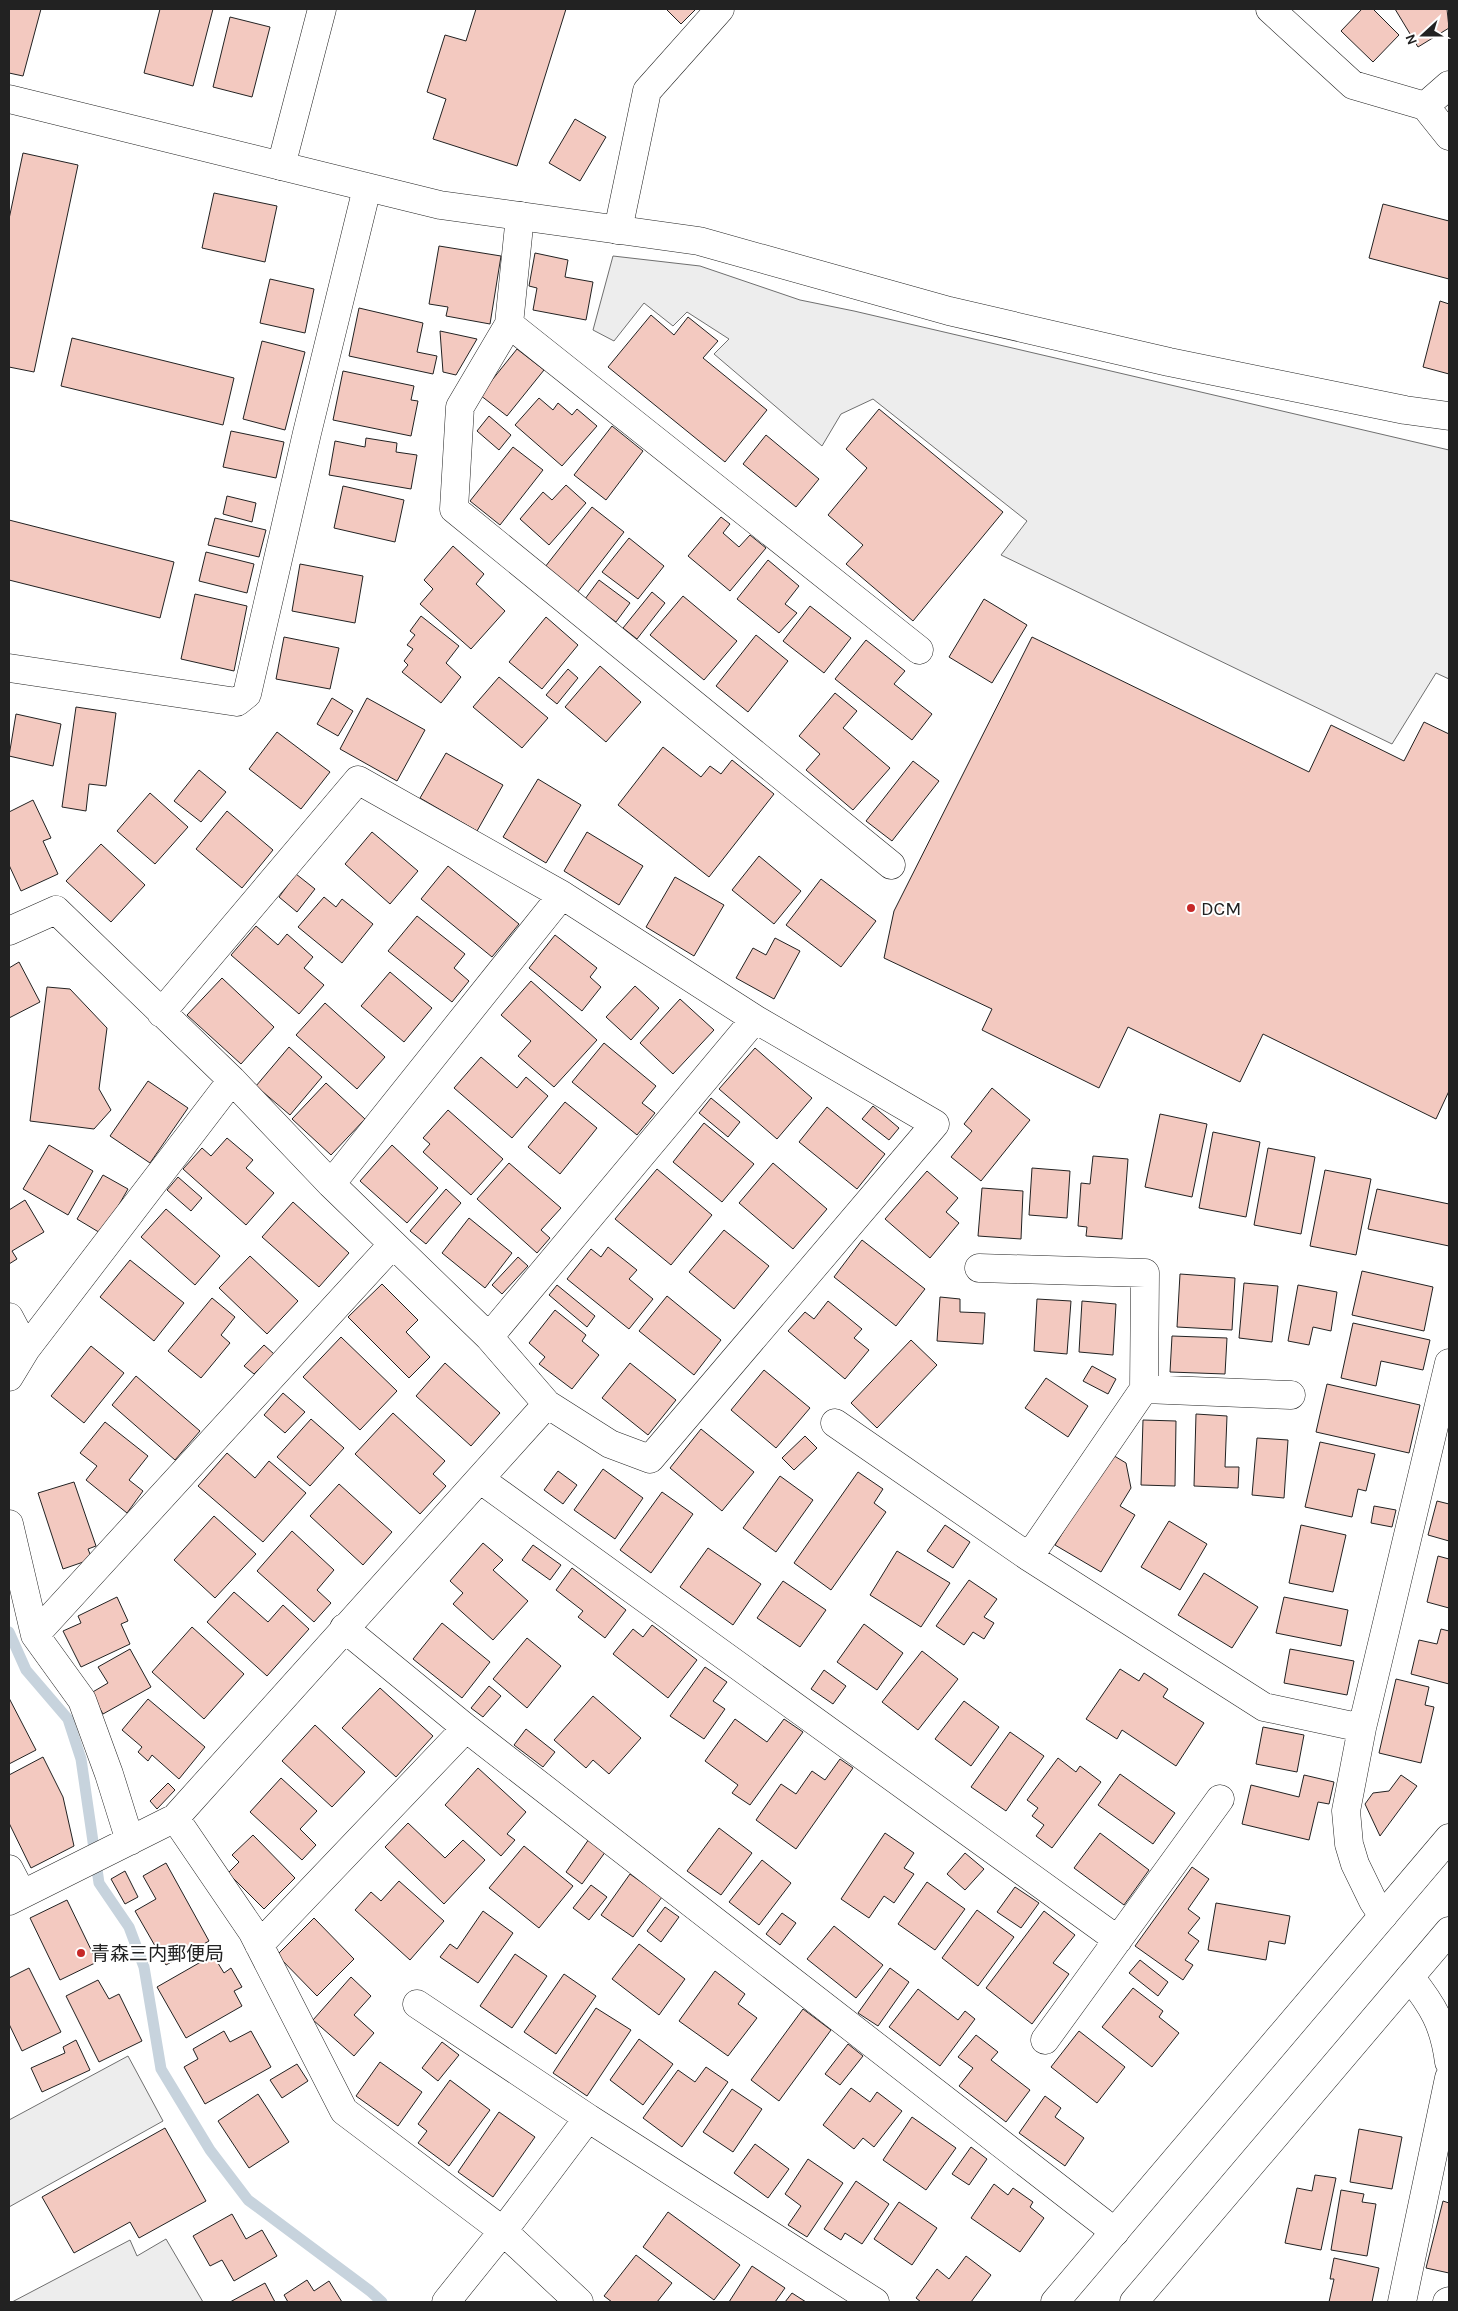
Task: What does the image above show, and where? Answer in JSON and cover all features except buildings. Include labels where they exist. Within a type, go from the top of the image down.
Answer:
[{"type":"street","points":[[281,166],[322,9]]},
{"type":"street","points":[[618,230],[647,91],[720,9]]},
{"type":"street","points":[[1270,9],[1354,85],[1425,106],[1449,136]]},
{"type":"street","points":[[1425,106],[1449,85]]},
{"type":"street","points":[[9,99],[440,205],[699,241],[949,311],[1170,362],[1405,410],[1449,416]]},
{"type":"street","points":[[9,668],[238,702],[247,694],[307,433],[367,188]]},
{"type":"street","points":[[520,216],[509,324],[460,407],[454,509],[891,865]]},
{"type":"street","points":[[509,324],[918,650]]},
{"type":"street","points":[[9,931],[56,910],[161,1013],[232,1080],[331,1184],[489,1337],[547,1404],[610,1444],[650,1459],[935,1124],[755,1019],[562,895],[358,780],[161,1013]]},
{"type":"street","points":[[331,1184],[562,895]]},
{"type":"street","points":[[489,1337],[755,1019]]},
{"type":"street","points":[[9,1377],[26,1348],[232,1080]]},
{"type":"street","points":[[35,1635],[393,1244]]},
{"type":"street","points":[[979,1268],[1145,1273],[1144,1388],[1029,1557]]},
{"type":"street","points":[[9,1317],[26,1348]]},
{"type":"street","points":[[1383,1916],[1373,1901],[1355,1864],[1347,1827],[1346,1811],[1362,1728],[1446,1393],[1449,1363]]},
{"type":"street","points":[[1144,1388],[1292,1395]]},
{"type":"street","points":[[9,1869],[15,1898],[175,1818],[344,1628],[481,1480],[547,1404]]},
{"type":"street","points":[[835,1423],[1029,1557],[1264,1707],[1362,1728]]},
{"type":"street","points":[[481,1480],[1118,1940]]},
{"type":"street","points":[[9,1524],[35,1635],[82,1700],[109,1774],[120,1846]]},
{"type":"street","points":[[344,1628],[466,1728],[1115,2232]]},
{"type":"street","points":[[259,1944],[466,1728]]},
{"type":"street","points":[[1045,2040],[1220,1799]]},
{"type":"street","points":[[175,1818],[259,1944],[344,2110],[503,2231],[579,2302]]},
{"type":"street","points":[[1056,2302],[1449,1838]]},
{"type":"street","points":[[1134,2302],[1449,1931]]},
{"type":"street","points":[[1410,1977],[1433,2007],[1446,2041],[1449,2062]]},
{"type":"street","points":[[417,2004],[588,2118],[876,2302]]},
{"type":"street","points":[[1402,2302],[1449,2078]]},
{"type":"street","points":[[446,2302],[503,2231],[588,2118]]},
{"type":"shaded area","points":[[613,256],[700,266],[800,300],[1449,450],[1449,679],[1436,673],[1392,744],[1001,555],[1027,521],[873,399],[841,414],[822,446],[714,354],[729,339],[687,312],[673,326],[644,303],[614,341],[593,330]]},
{"type":"shaded area","points":[[128,2056],[163,2121],[9,2207],[9,2120]]},
{"type":"shaded area","points":[[166,2239],[203,2302],[12,2302],[130,2240],[137,2256]]},
{"type":"waterway","points":[[9,1632],[26,1670],[68,1719],[81,1759],[99,1883],[129,1927],[144,1967],[161,2069],[210,2150],[248,2200],[382,2302]]},
{"type":"place","name":"DCM","points":[[1191,908]]},
{"type":"place","name":"青森三内郵便局","points":[[81,1953]]}]
